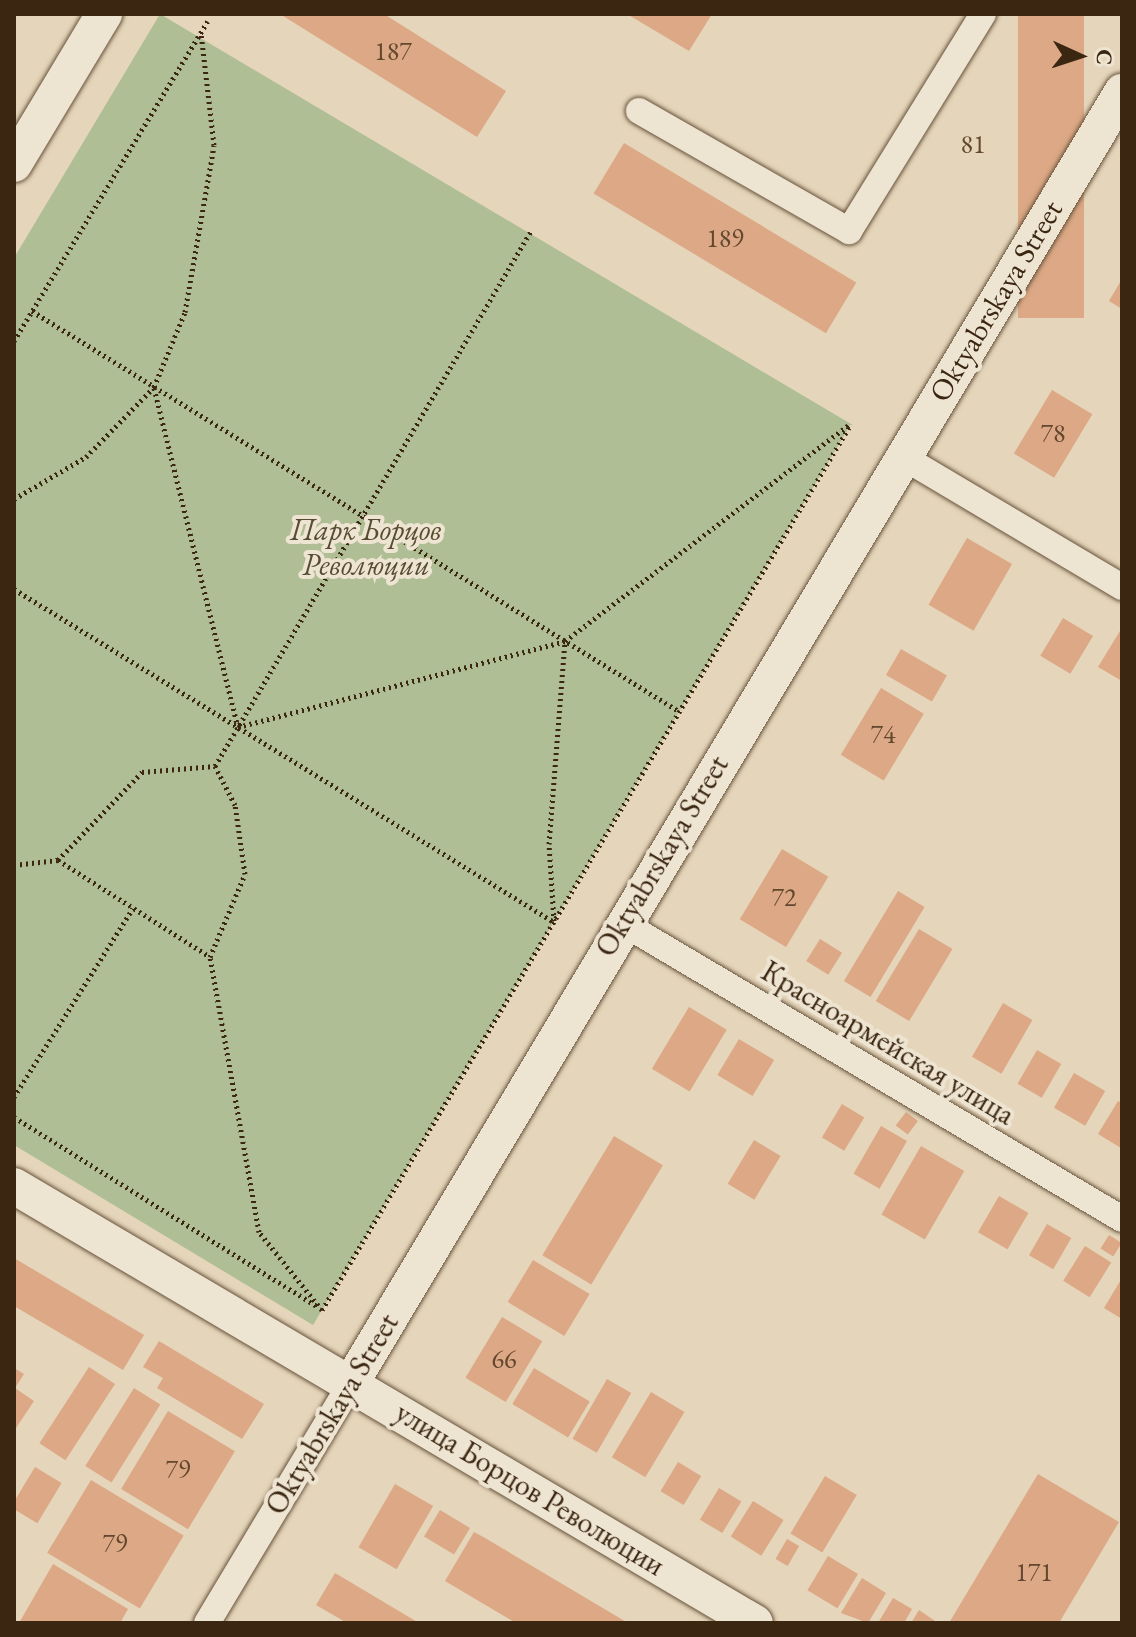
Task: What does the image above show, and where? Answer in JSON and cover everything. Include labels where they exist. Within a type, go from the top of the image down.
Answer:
[{"type":"main road","points":[[14,164],[104,14]]},
{"type":"main road","name":"Oktyabrskaya Street","points":[[351,1383],[621,922],[1122,92]]},
{"type":"main road","name":"улица Борцов Революции","points":[[14,1186],[755,1623]]},
{"type":"street","points":[[639,111],[849,231],[983,14]]},
{"type":"street","points":[[903,457],[1122,587]]},
{"type":"street","name":"Красноармейская улица","points":[[621,922],[1122,1219]]},
{"type":"street","name":"Oktyabrskaya Street","points":[[207,1623],[351,1383]]},
{"type":"path","points":[[14,341],[208,21]]},
{"type":"path","points":[[14,499],[86,457],[154,387],[185,312],[205,228],[214,145],[201,32]]},
{"type":"path","points":[[215,766],[531,231]]},
{"type":"path","points":[[32,311],[680,712]]},
{"type":"path","points":[[154,387],[238,727]]},
{"type":"path","points":[[238,727],[565,641],[851,424],[322,1310]]},
{"type":"path","points":[[14,589],[554,922]]},
{"type":"path","points":[[554,922],[549,844],[565,641]]},
{"type":"path","points":[[58,860],[142,772],[215,766]]},
{"type":"path","points":[[215,766],[235,805],[245,874],[210,957],[259,1232],[322,1310]]},
{"type":"path","points":[[14,865],[58,860],[210,957]]},
{"type":"path","points":[[14,1097],[133,908]]},
{"type":"path","points":[[14,1117],[322,1310]]},
{"type":"green space","name":"Парк Борцов Революции","points":[[160,14],[851,424],[313,1325],[14,1145],[14,258]]},
{"type":"building","points":[[280,14],[384,14],[506,91],[477,137]]},
{"type":"building","points":[[627,14],[712,14],[689,51]]},
{"type":"building","points":[[1018,14],[1084,14],[1084,318],[1018,318]]},
{"type":"building","points":[[624,143],[856,283],[826,333],[594,194]]},
{"type":"building","points":[[1122,279],[1122,309],[1109,301]]},
{"type":"building","points":[[1052,390],[1092,414],[1054,478],[1014,453]]},
{"type":"building","points":[[967,538],[1012,564],[974,631],[928,605]]},
{"type":"building","points":[[1063,618],[1093,636],[1070,674],[1040,656]]},
{"type":"building","points":[[1120,631],[1122,633],[1122,681],[1098,667]]},
{"type":"building","points":[[901,649],[947,676],[932,701],[886,675]]},
{"type":"building","points":[[881,688],[924,714],[884,781],[841,755]]},
{"type":"building","points":[[782,849],[828,877],[786,947],[740,919]]},
{"type":"building","points":[[898,891],[925,907],[870,997],[844,981]]},
{"type":"building","points":[[919,929],[952,949],[909,1021],[876,1001]]},
{"type":"building","points":[[820,939],[842,953],[828,975],[806,961]]},
{"type":"building","points":[[1003,1003],[1032,1020],[1001,1074],[972,1057]]},
{"type":"building","points":[[689,1007],[727,1030],[690,1091],[652,1069]]},
{"type":"building","points":[[739,1039],[774,1060],[753,1096],[717,1075]]},
{"type":"building","points":[[1037,1050],[1061,1064],[1042,1098],[1018,1084]]},
{"type":"building","points":[[1074,1073],[1105,1091],[1085,1126],[1054,1108]]},
{"type":"building","points":[[1118,1101],[1122,1103],[1121,1148],[1098,1134]]},
{"type":"building","points":[[842,1104],[864,1117],[844,1151],[822,1137]]},
{"type":"building","points":[[906,1112],[918,1121],[908,1135],[896,1126]]},
{"type":"building","points":[[881,1126],[907,1141],[879,1189],[854,1174]]},
{"type":"building","points":[[614,1136],[663,1165],[591,1285],[542,1255]]},
{"type":"building","points":[[754,1140],[781,1156],[754,1200],[728,1184]]},
{"type":"building","points":[[921,1146],[964,1171],[925,1239],[882,1214]]},
{"type":"building","points":[[999,1196],[1028,1213],[1007,1249],[978,1232]]},
{"type":"building","points":[[1047,1224],[1071,1238],[1053,1269],[1029,1255]]},
{"type":"building","points":[[1109,1235],[1122,1243],[1113,1257],[1101,1249]]},
{"type":"building","points":[[1085,1246],[1111,1262],[1090,1297],[1063,1281]]},
{"type":"building","points":[[14,1258],[144,1335],[123,1370],[14,1306]]},
{"type":"building","points":[[533,1260],[590,1294],[564,1336],[508,1302]]},
{"type":"building","points":[[1122,1278],[1122,1319],[1104,1308]]},
{"type":"building","points":[[502,1317],[542,1341],[506,1402],[465,1378]]},
{"type":"building","points":[[159,1341],[264,1404],[242,1439],[157,1388],[163,1378],[143,1367]]},
{"type":"building","points":[[89,1367],[115,1384],[65,1460],[39,1443]]},
{"type":"building","points":[[14,1368],[24,1374],[15,1388],[34,1401],[14,1431]]},
{"type":"building","points":[[534,1368],[590,1401],[568,1437],[512,1404]]},
{"type":"building","points":[[607,1379],[631,1393],[597,1453],[572,1439]]},
{"type":"building","points":[[134,1388],[160,1404],[112,1482],[85,1466]]},
{"type":"building","points":[[651,1392],[684,1412],[645,1477],[612,1457]]},
{"type":"building","points":[[168,1411],[235,1451],[188,1529],[121,1489]]},
{"type":"building","points":[[678,1462],[701,1476],[684,1505],[660,1491]]},
{"type":"building","points":[[35,1467],[62,1483],[37,1523],[14,1509],[14,1502]]},
{"type":"building","points":[[1038,1474],[1119,1522],[1059,1623],[949,1623]]},
{"type":"building","points":[[825,1476],[857,1495],[822,1552],[790,1533]]},
{"type":"building","points":[[91,1480],[184,1536],[140,1608],[47,1553]]},
{"type":"building","points":[[395,1484],[433,1506],[397,1569],[358,1547]]},
{"type":"building","points":[[719,1488],[741,1501],[722,1533],[700,1520]]},
{"type":"building","points":[[753,1501],[784,1520],[761,1556],[731,1537]]},
{"type":"building","points":[[440,1510],[470,1528],[454,1555],[424,1537]]},
{"type":"building","points":[[474,1532],[628,1623],[516,1623],[445,1581]]},
{"type":"building","points":[[787,1539],[799,1546],[788,1566],[776,1559]]},
{"type":"building","points":[[828,1556],[858,1574],[837,1608],[807,1590]]},
{"type":"building","points":[[53,1564],[128,1609],[120,1623],[19,1623]]},
{"type":"building","points":[[335,1573],[419,1623],[347,1623],[316,1605]]},
{"type":"building","points":[[862,1578],[886,1593],[868,1623],[841,1613]]},
{"type":"building","points":[[893,1598],[912,1609],[904,1623],[878,1623]]},
{"type":"building","points":[[919,1610],[938,1623],[911,1623]]}]
